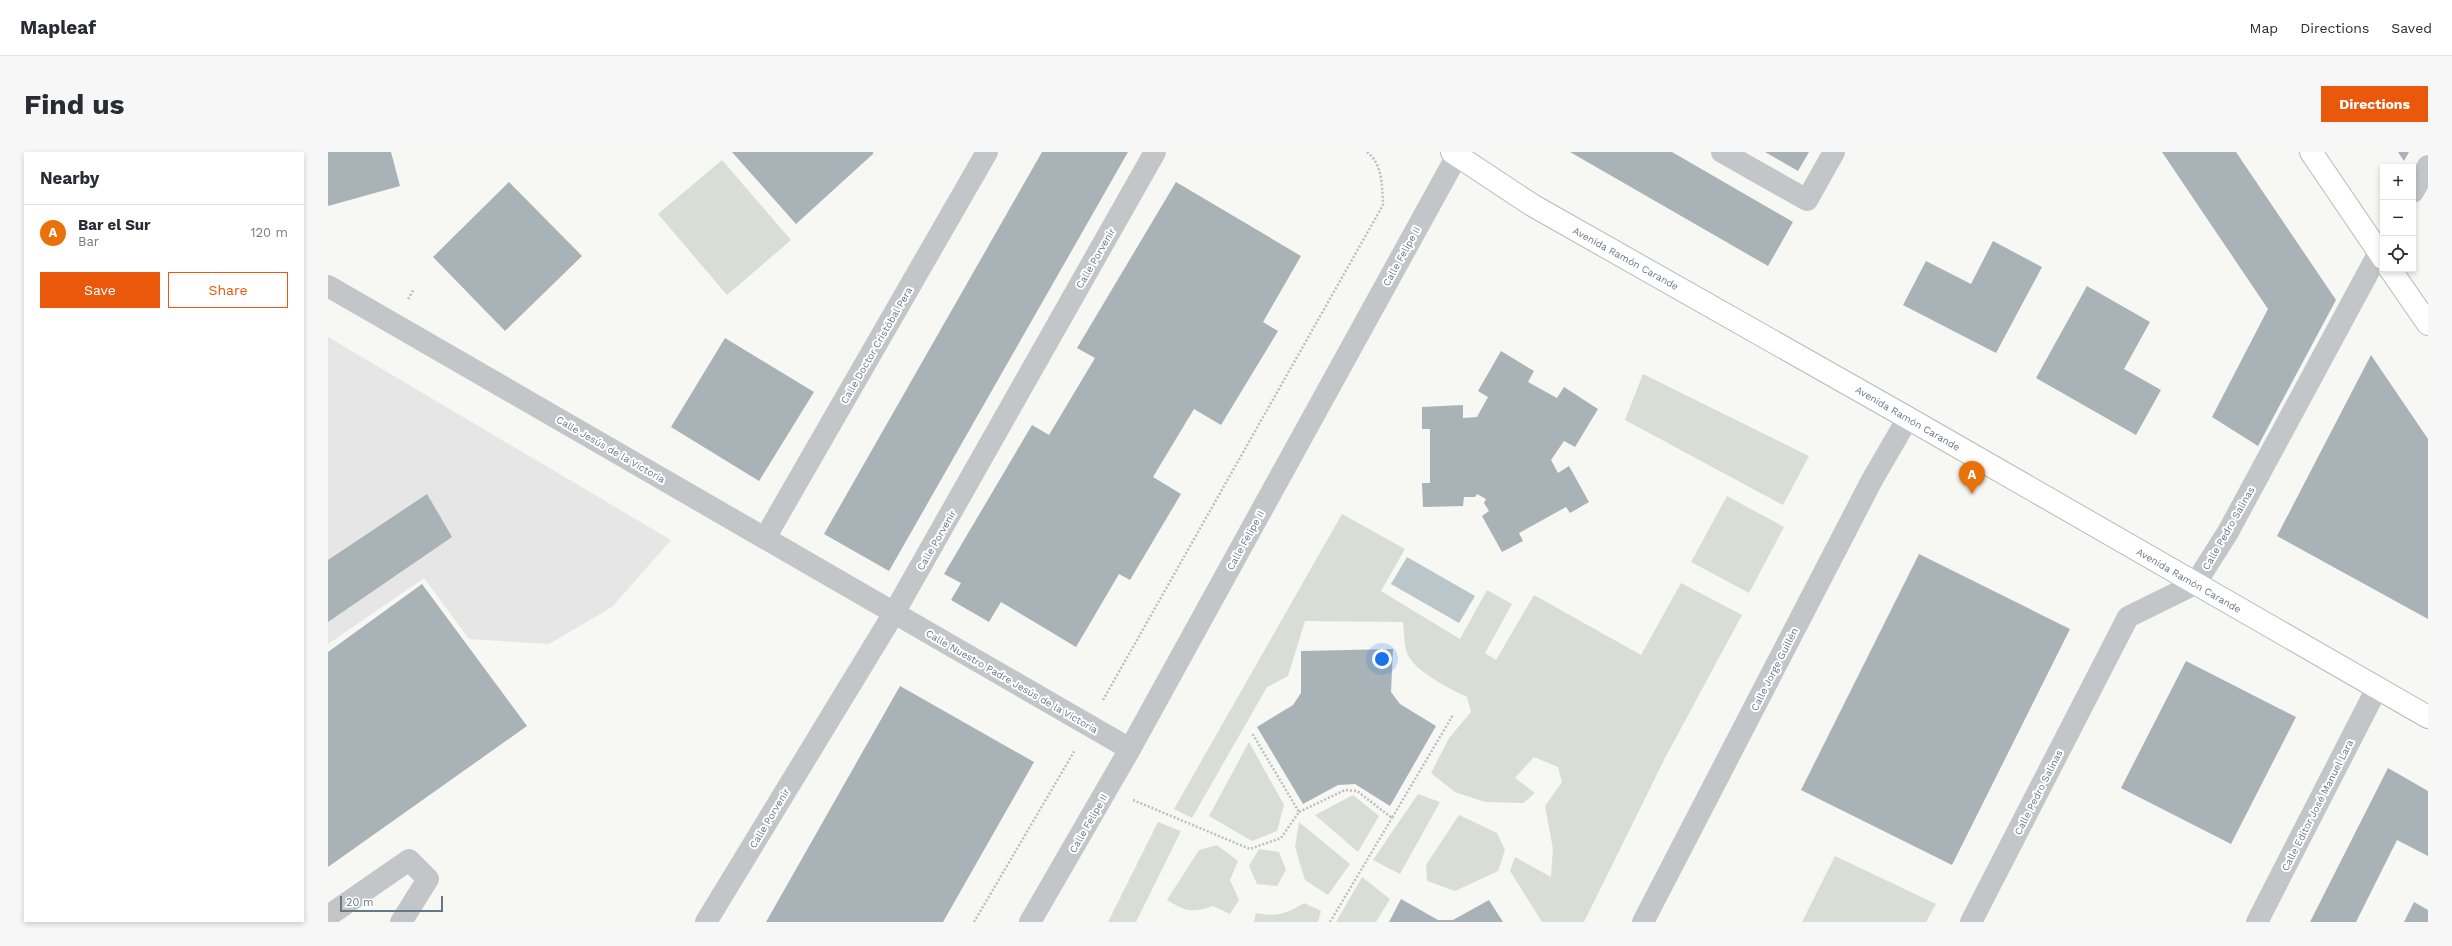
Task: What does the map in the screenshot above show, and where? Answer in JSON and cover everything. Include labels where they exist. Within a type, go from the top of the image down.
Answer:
[{"type":"main road","points":[[2311,152],[2380,250]]},
{"type":"main road","name":"Avenida Ramón Carande","points":[[1456,153],[1532,205],[1908,418],[2428,717]]},
{"type":"main road","points":[[2394,272],[2428,324]]},
{"type":"street","name":"Calle Doctor Cristóbal Pera","points":[[765,538],[987,152]]},
{"type":"street","name":"Calle Porvenir","points":[[706,922],[894,613],[1155,152]]},
{"type":"street","points":[[1723,152],[1807,200],[1834,152]]},
{"type":"street","name":"Calle Felipe II","points":[[1030,922],[1130,749],[1456,153]]},
{"type":"street","points":[[2416,187],[2428,166]]},
{"type":"street","name":"Calle Pedro Salinas","points":[[1971,922],[2128,617],[2195,584],[2228,532],[2380,263]]},
{"type":"street","name":"Calle Jesús de la Victoria","points":[[328,286],[894,613]]},
{"type":"street","name":"Calle Jorge Guillén","points":[[1643,922],[1872,480],[1908,418]]},
{"type":"street","name":"Calle Nuestro Padre Jesús de la Victoria","points":[[894,613],[1130,749]]},
{"type":"street","name":"Calle Editor José Manuel Lara","points":[[2257,922],[2377,688]]},
{"type":"street","points":[[328,916],[409,860],[428,879],[401,922]]},
{"type":"path","points":[[1100,705],[1383,205],[1382,179],[1375,158],[1367,152]]},
{"type":"path","points":[[1330,922],[1452,716]]},
{"type":"path","points":[[1252,733],[1299,812]]},
{"type":"path","points":[[974,922],[1075,749]]},
{"type":"path","points":[[1107,789],[1250,849],[1281,838],[1299,812],[1345,790],[1357,791],[1392,818]]},
{"type":"shaded area","points":[[722,160],[791,240],[727,295],[658,214]]},
{"type":"shaded area","points":[[328,337],[671,540],[612,607],[549,644],[469,639],[424,578],[328,644]]},
{"type":"shaded area","points":[[1643,374],[1809,456],[1783,505],[1625,420]]},
{"type":"shaded area","points":[[1727,496],[1784,527],[1749,593],[1691,562]]},
{"type":"shaded area","points":[[1342,514],[1405,549],[1381,591],[1460,639],[1487,590],[1512,604],[1485,653],[1496,660],[1534,595],[1641,655],[1681,583],[1742,615],[1665,758],[1584,922],[1542,922],[1510,871],[1515,857],[1551,877],[1553,849],[1545,806],[1562,782],[1558,767],[1534,757],[1515,778],[1535,793],[1523,803],[1485,802],[1455,792],[1431,773],[1449,738],[1471,712],[1467,697],[1432,678],[1415,665],[1409,657],[1405,647],[1403,622],[1305,621],[1288,676],[1267,687],[1192,818],[1174,809]]},
{"type":"shaded area","points":[[1407,557],[1475,596],[1459,623],[1391,584]]},
{"type":"shaded area","points":[[1249,742],[1284,805],[1277,831],[1252,841],[1209,816]]},
{"type":"shaded area","points":[[1418,794],[1440,802],[1400,874],[1373,860]]},
{"type":"shaded area","points":[[1353,795],[1379,816],[1358,852],[1315,815]]},
{"type":"shaded area","points":[[1459,815],[1497,833],[1505,850],[1498,871],[1455,891],[1427,881],[1426,865]]},
{"type":"shaded area","points":[[1158,822],[1181,831],[1136,922],[1108,922]]},
{"type":"shaded area","points":[[1299,822],[1350,864],[1328,895],[1305,880],[1295,847]]},
{"type":"shaded area","points":[[1217,845],[1238,861],[1230,880],[1239,900],[1230,914],[1213,906],[1199,910],[1189,910],[1167,900],[1199,850]]},
{"type":"shaded area","points":[[1259,849],[1279,852],[1286,870],[1277,886],[1257,884],[1249,866]]},
{"type":"shaded area","points":[[1835,856],[1936,904],[1926,922],[1802,922]]},
{"type":"shaded area","points":[[1362,877],[1390,899],[1376,922],[1336,922]]},
{"type":"shaded area","points":[[1304,903],[1321,911],[1318,922],[1254,922],[1256,913],[1270,915],[1281,914]]},
{"type":"building","points":[[328,152],[391,152],[400,186],[328,206]]},
{"type":"building","points":[[732,152],[872,152],[874,153],[796,224]]},
{"type":"building","points":[[1042,152],[1128,152],[889,571],[824,534]]},
{"type":"building","points":[[1570,152],[1672,152],[1793,222],[1768,266]]},
{"type":"building","points":[[1765,152],[1809,152],[1798,171]]},
{"type":"building","points":[[2162,152],[2236,152],[2336,300],[2258,446],[2212,417],[2268,309]]},
{"type":"building","points":[[2398,152],[2409,152],[2404,161]]},
{"type":"building","points":[[509,182],[582,256],[505,331],[433,257]]},
{"type":"building","points":[[1176,182],[1301,256],[1263,322],[1278,331],[1221,425],[1194,409],[1153,477],[1181,494],[1130,580],[1119,574],[1076,647],[1001,602],[989,622],[951,600],[961,583],[944,574],[1032,425],[1049,435],[1095,358],[1077,348]]},
{"type":"building","points":[[1993,241],[2042,267],[1996,353],[1903,305],[1926,261],[1971,284]]},
{"type":"building","points":[[2087,286],[2150,322],[2124,369],[2161,390],[2136,435],[2036,378]]},
{"type":"building","points":[[725,338],[814,392],[759,481],[671,427]]},
{"type":"building","points":[[1501,351],[1534,371],[1528,382],[1557,398],[1564,387],[1598,409],[1575,447],[1564,441],[1551,460],[1558,473],[1569,466],[1589,502],[1570,513],[1566,507],[1519,533],[1523,541],[1502,552],[1482,516],[1489,511],[1484,503],[1486,499],[1477,494],[1475,497],[1464,497],[1463,506],[1423,507],[1422,483],[1430,483],[1430,429],[1422,429],[1422,407],[1463,405],[1463,418],[1477,417],[1488,397],[1478,391]]},
{"type":"building","points":[[2371,355],[2428,439],[2428,619],[2277,536]]},
{"type":"building","points":[[427,494],[452,537],[328,622],[328,560]]},
{"type":"building","points":[[1919,554],[2070,629],[1952,865],[1801,790]]},
{"type":"building","points":[[422,584],[527,726],[328,867],[328,652]]},
{"type":"building","points":[[1393,649],[1391,692],[1400,704],[1436,726],[1390,806],[1355,784],[1338,785],[1303,804],[1257,727],[1293,705],[1301,693],[1301,651]]},
{"type":"building","points":[[2186,661],[2296,717],[2231,844],[2121,788]]},
{"type":"building","points":[[900,686],[1034,762],[943,922],[766,922]]},
{"type":"building","points":[[2388,768],[2428,791],[2428,856],[2397,840],[2356,922],[2310,922]]},
{"type":"building","points":[[1401,899],[1438,920],[1453,920],[1489,900],[1503,922],[1389,922]]},
{"type":"building","points":[[2414,902],[2428,910],[2428,922],[2404,922]]},
{"type":"place","name":"Bar el Sur","points":[[1972,494]]}]
